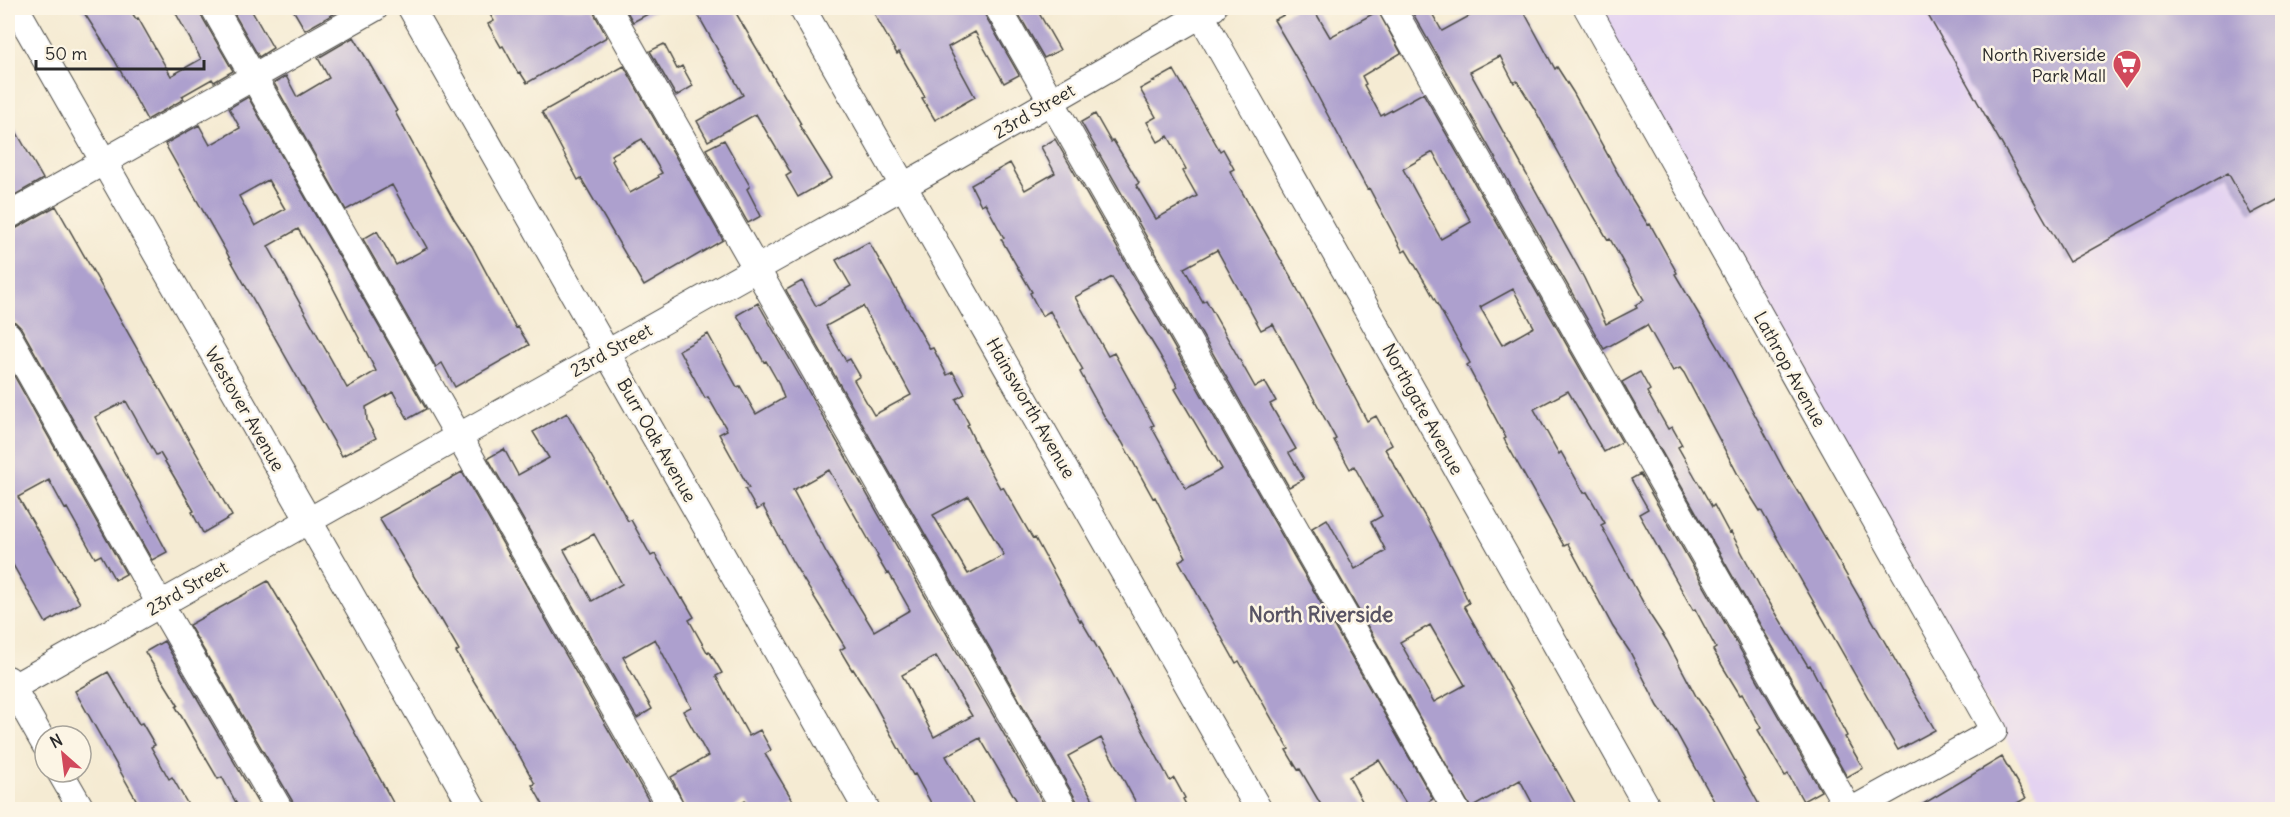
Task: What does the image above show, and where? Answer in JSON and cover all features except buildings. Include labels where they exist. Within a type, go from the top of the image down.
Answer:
[{"type":"street","name":"Westover Avenue","points":[[16,8],[474,810]]},
{"type":"street","points":[[214,8],[672,810]]},
{"type":"street","points":[[8,216],[375,8]]},
{"type":"street","name":"Burr Oak Avenue","points":[[411,8],[867,810]]},
{"type":"street","points":[[608,8],[1065,810]]},
{"type":"street","name":"Hainsworth Avenue","points":[[802,8],[1259,810]]},
{"type":"street","points":[[998,8],[1456,810]]},
{"type":"street","points":[[1392,8],[1851,810]]},
{"type":"street","name":"Lathrop Avenue","points":[[1587,8],[1994,731],[1851,810]]},
{"type":"street","name":"23rd Street","points":[[9,686],[160,604],[903,186],[1203,10]]},
{"type":"street","name":"Northgate Avenue","points":[[1203,10],[1649,810]]},
{"type":"street","points":[[8,335],[280,810]]},
{"type":"street","points":[[9,686],[33,725]]},
{"type":"street","points":[[67,784],[82,810]]},
{"type":"shaded area","name":"North Riverside Park Mall","points":[[1594,8],[2282,8],[2282,809],[2046,809]]},
{"type":"place","name":"North Riverside Park Mall","points":[[2127,90]]},
{"type":"district","name":"North Riverside","points":[[1321,614]]}]
